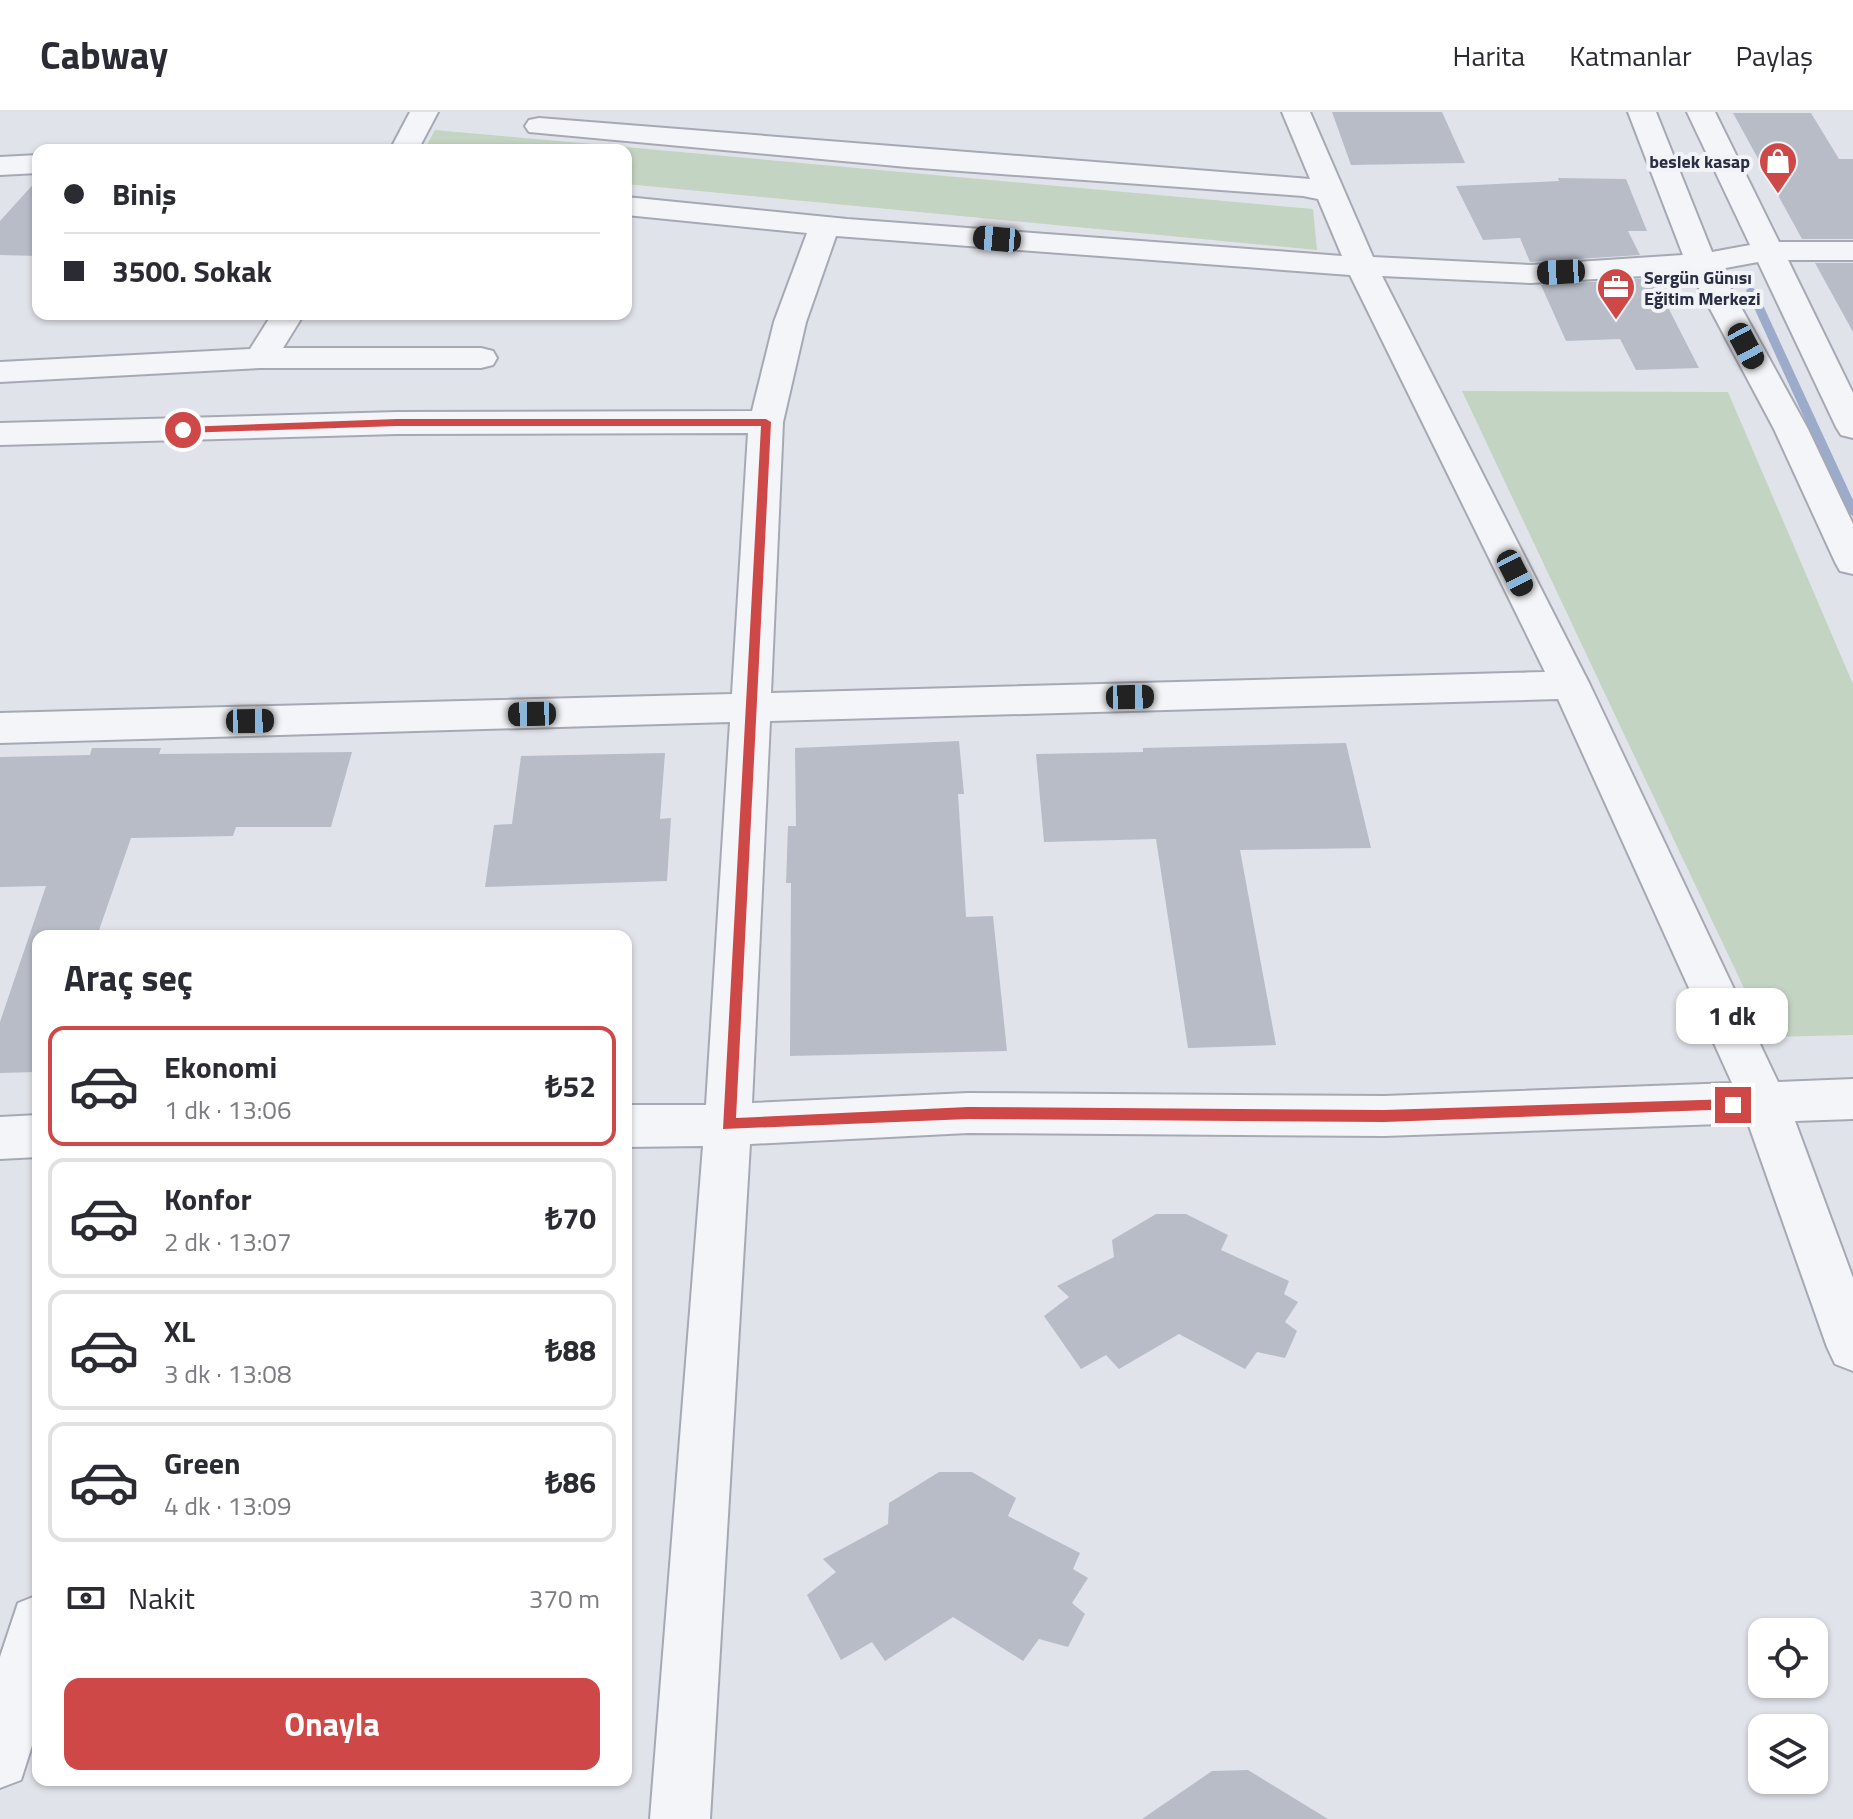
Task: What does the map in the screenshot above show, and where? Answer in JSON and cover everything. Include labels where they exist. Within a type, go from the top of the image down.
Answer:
[{"type":"street","points":[[407,144],[424,112]]},
{"type":"street","points":[[1296,112],[1361,265],[1571,685],[1765,1104],[1853,1347]]},
{"type":"street","points":[[1642,112],[1701,263],[1791,429],[1853,562]]},
{"type":"street","points":[[1701,112],[1853,427]]},
{"type":"street","points":[[539,126],[907,158],[1303,187],[1330,192]]},
{"type":"street","points":[[0,166],[32,164]]},
{"type":"street","points":[[632,207],[825,225],[1361,265],[1531,274],[1701,263],[1768,251],[1853,251]]},
{"type":"street","points":[[680,1819],[728,1125],[766,422],[790,322],[825,225]]},
{"type":"street","points":[[260,358],[284,320]]},
{"type":"street","points":[[0,372],[260,358],[481,358]]},
{"type":"street","points":[[0,434],[397,423],[766,422]]},
{"type":"street","points":[[0,728],[1571,685]]},
{"type":"street","points":[[632,1126],[728,1125],[968,1113],[1384,1116],[1853,1099]]},
{"type":"street","points":[[0,1138],[32,1136]]},
{"type":"street","points":[[0,1759],[32,1644]]},
{"type":"green space","points":[[435,130],[591,144],[427,144]]},
{"type":"green space","points":[[632,148],[1313,209],[1317,250],[632,185]]},
{"type":"green space","points":[[1462,391],[1728,392],[1853,684],[1853,1035],[1767,1037]]},
{"type":"building","points":[[1332,112],[1442,112],[1465,163],[1351,165]]},
{"type":"building","points":[[1733,113],[1811,113],[1839,159],[1853,159],[1853,239],[1802,239]]},
{"type":"building","points":[[1558,178],[1626,179],[1647,231],[1628,231],[1640,255],[1530,262],[1520,238],[1483,240],[1456,186],[1559,181]]},
{"type":"building","points":[[32,186],[32,256],[0,255],[0,221]]},
{"type":"building","points":[[1815,263],[1853,263],[1853,332]]},
{"type":"building","name":"Sergün Günısı Eğitim Merkezi","points":[[1653,278],[1699,368],[1636,370],[1620,339],[1566,341],[1541,285]]},
{"type":"building","points":[[959,741],[964,794],[958,794],[966,917],[993,916],[1007,1051],[790,1056],[791,883],[786,883],[788,826],[796,826],[795,748]]},
{"type":"building","points":[[1346,743],[1371,848],[1240,850],[1276,1045],[1188,1048],[1156,839],[1044,842],[1036,754]]},
{"type":"building","points":[[92,748],[161,748],[159,754],[352,752],[331,827],[236,827],[233,836],[131,838],[99,930],[32,930],[32,1072],[0,1073],[0,1022],[46,886],[0,887],[0,757],[90,755]]},
{"type":"building","points":[[665,753],[660,819],[671,818],[667,881],[485,887],[494,825],[512,824],[521,756]]},
{"type":"building","points":[[1156,1214],[1186,1214],[1228,1235],[1221,1250],[1289,1281],[1284,1294],[1298,1302],[1285,1322],[1297,1331],[1285,1358],[1257,1352],[1245,1369],[1179,1334],[1119,1369],[1106,1355],[1081,1369],[1044,1316],[1069,1297],[1057,1286],[1114,1257],[1112,1240]]},
{"type":"building","points":[[939,1472],[972,1472],[1016,1498],[1008,1516],[1080,1553],[1073,1569],[1088,1578],[1072,1603],[1085,1614],[1068,1647],[1039,1639],[1023,1661],[953,1617],[885,1661],[872,1642],[841,1660],[807,1595],[836,1572],[823,1559],[888,1524],[889,1503]]},
{"type":"building","points":[[1248,1770],[1328,1819],[1142,1819],[1212,1771]]},
{"type":"waterway","points":[[1751,290],[1853,512]]},
{"type":"place","name":"beslek kasap","points":[[1778,195]]},
{"type":"place","name":"Sergün Günısı Eğitim Merkezi","points":[[1616,321]]},
{"type":"route","points":[[183,430],[397,423],[766,422],[728,1125],[968,1113],[1384,1116],[1733,1105]]}]
